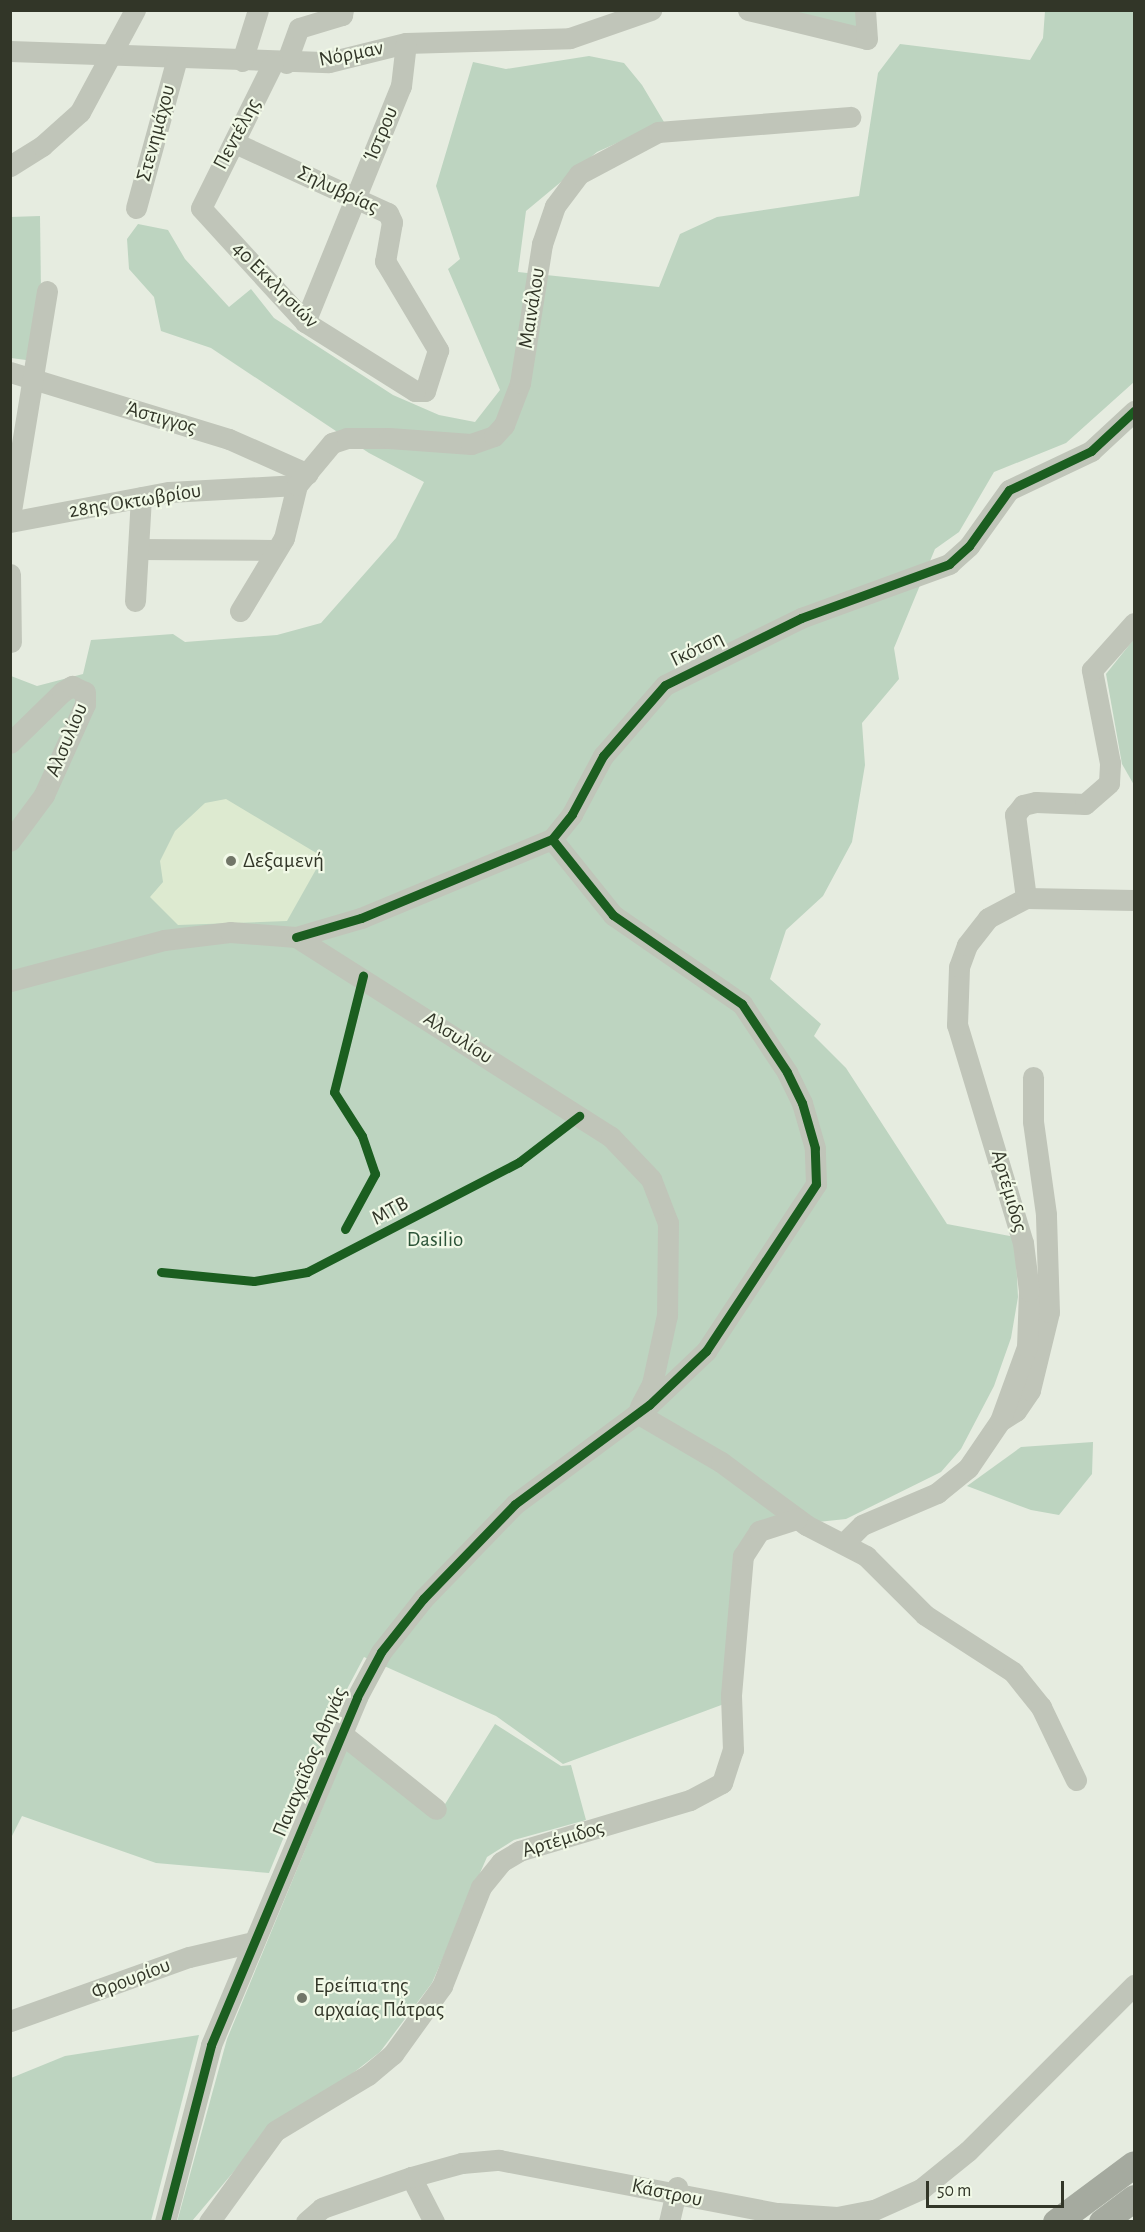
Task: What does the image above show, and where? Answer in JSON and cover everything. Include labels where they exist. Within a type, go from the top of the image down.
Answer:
[{"type":"main road","points":[[1056,2222],[1134,2164]]},
{"type":"main road","points":[[1102,2222],[1134,2198]]},
{"type":"street","points":[[10,166],[74,118],[135,10]]},
{"type":"street","points":[[242,61],[258,10]]},
{"type":"street","name":"Νόρμαν","points":[[10,51],[280,63],[329,62],[406,43],[570,38],[651,10]]},
{"type":"street","points":[[748,10],[867,39],[865,10]]},
{"type":"street","name":"Πεντέλης","points":[[200,204],[299,28],[347,12]]},
{"type":"street","name":"Ίστρου","points":[[305,322],[354,196],[401,86],[406,43]]},
{"type":"street","name":"Στενημάχου","points":[[136,208],[177,58]]},
{"type":"street","name":"Μαινάλου","points":[[240,610],[273,550],[284,538],[303,479],[340,440],[471,444],[494,436],[504,426],[520,383],[542,244],[555,206],[579,174],[658,132],[850,117]]},
{"type":"street","name":"Σηλυβρίας","points":[[235,143],[354,196],[391,217],[385,261],[438,350],[428,388],[421,392]]},
{"type":"street","name":"40 Εκκλησιών","points":[[200,204],[305,322],[421,392]]},
{"type":"street","points":[[10,517],[20,374],[47,291]]},
{"type":"street","name":"Άστιγγος","points":[[20,374],[229,439],[303,479]]},
{"type":"street","name":"Γκότση","points":[[296,937],[361,918],[552,839],[572,814],[603,756],[665,684],[801,618],[949,564],[969,546],[1009,490],[1091,451],[1134,411]]},
{"type":"street","name":"28ης Οκτωβρίου","points":[[10,522],[185,490],[303,479]]},
{"type":"street","points":[[135,601],[141,497]]},
{"type":"street","points":[[138,549],[273,550]]},
{"type":"street","points":[[10,574],[11,642]]},
{"type":"street","points":[[1026,898],[1015,815],[1023,805],[1036,802],[1085,804],[1109,783],[1110,763],[1092,670],[1134,623]]},
{"type":"street","name":"Αλσυλίου","points":[[10,743],[62,692],[72,686],[85,692],[85,704],[44,795],[10,841]]},
{"type":"street","name":"Παναχαΐδος Αθηνάς","points":[[165,2222],[201,2073],[253,1942],[342,1734],[381,1652],[446,1574],[530,1492],[637,1413],[684,1374],[728,1323],[816,1184],[815,1148],[787,1072],[742,1004],[613,915],[552,839]]},
{"type":"street","name":"Αρτέμιδος","points":[[844,1543],[862,1525],[923,1500],[958,1478],[1000,1421],[1027,1347],[1029,1283],[1014,1201],[959,1042],[956,992],[959,967],[975,932],[997,910],[1026,898],[1134,900]]},
{"type":"street","name":"Αλσυλίου","points":[[10,981],[164,940],[230,932],[296,937],[611,1137],[639,1163],[665,1212],[670,1285],[657,1365],[637,1413]]},
{"type":"street","points":[[1000,1421],[1016,1411],[1030,1390],[1048,1312],[1046,1214],[1033,1121],[1033,1077]]},
{"type":"street","points":[[637,1413],[722,1462],[797,1519],[844,1543],[873,1562],[925,1615],[999,1661],[1021,1680],[1041,1707],[1076,1780]]},
{"type":"street","name":"Αρτέμιδος","points":[[209,2222],[275,2132],[368,2075],[393,2054],[442,1986],[481,1887],[501,1862],[528,1848],[690,1800],[722,1783],[733,1750],[732,1683],[743,1556],[759,1531],[797,1519]]},
{"type":"street","points":[[342,1734],[436,1809]]},
{"type":"street","name":"Φρουρίου","points":[[10,2021],[201,1953],[253,1942]]},
{"type":"street","name":"Κάστρου","points":[[306,2222],[322,2208],[411,2177],[462,2163],[499,2160],[818,2217],[874,2210],[908,2196],[968,2151],[1134,1985]]},
{"type":"street","points":[[411,2177],[434,2222]]},
{"type":"street","points":[[669,2222],[676,2192]]},
{"type":"green space","points":[[753,11],[865,11],[868,36]]},
{"type":"green space","name":"Dasilio","points":[[1045,11],[1134,11],[1134,382],[1066,443],[994,472],[959,532],[935,549],[894,648],[899,679],[862,723],[865,765],[852,842],[823,896],[786,930],[770,979],[821,1024],[814,1036],[846,1068],[947,1224],[1015,1237],[1018,1297],[1011,1338],[994,1386],[961,1449],[941,1472],[846,1519],[752,1529],[724,1704],[563,1764],[496,1716],[364,1657],[337,1708],[269,1873],[156,1863],[22,1816],[11,1838],[11,676],[37,686],[83,674],[91,640],[173,634],[185,642],[277,635],[321,623],[396,538],[424,482],[369,453],[211,348],[161,331],[154,297],[129,269],[127,239],[138,224],[168,230],[185,259],[229,307],[251,289],[274,318],[393,395],[439,415],[475,422],[500,390],[448,269],[460,259],[436,186],[473,62],[506,69],[589,56],[624,63],[642,85],[664,122],[597,152],[526,211],[518,272],[659,287],[680,234],[717,217],[859,196],[878,73],[900,44],[1030,60],[1043,38]]},
{"type":"green space","points":[[40,216],[41,291],[26,360],[11,358],[10,217]]},
{"type":"green space","points":[[1134,639],[1134,785],[1122,764],[1106,674]]},
{"type":"green space","points":[[1093,1442],[1092,1474],[1059,1515],[1031,1510],[967,1486],[1021,1447]]},
{"type":"green space","points":[[495,1724],[561,1766],[571,1765],[586,1820],[514,1840],[487,1857],[432,1983],[380,2052],[348,2077],[279,2118],[192,2221],[177,2222],[227,2039],[347,1748],[437,1817]]},
{"type":"green space","points":[[199,2035],[151,2221],[11,2221],[11,2078],[65,2056]]},
{"type":"shaded area","points":[[226,799],[323,857],[287,921],[178,925],[150,897],[163,882],[160,861],[175,831],[205,803]]},
{"type":"cycle path","points":[[296,937],[361,918],[552,839],[572,814],[603,756],[665,685],[801,618],[949,564],[969,546],[1009,490],[1091,451],[1134,411]]},
{"type":"cycle path","points":[[165,2222],[211,2045],[357,1697],[381,1652],[423,1599],[515,1504],[649,1405],[706,1351],[816,1184],[815,1148],[802,1103],[787,1072],[742,1004],[613,915],[552,839]]},
{"type":"cycle path","name":"MTB","points":[[345,1229],[375,1174],[362,1136],[334,1092],[363,976]]},
{"type":"cycle path","name":"MTB","points":[[161,1272],[254,1281],[307,1272],[519,1162],[579,1116]]},
{"type":"place","name":"Δεξαμενή","points":[[231,861]]},
{"type":"place","name":"Ερείπια της αρχαίας Πάτρας","points":[[302,1998]]}]
